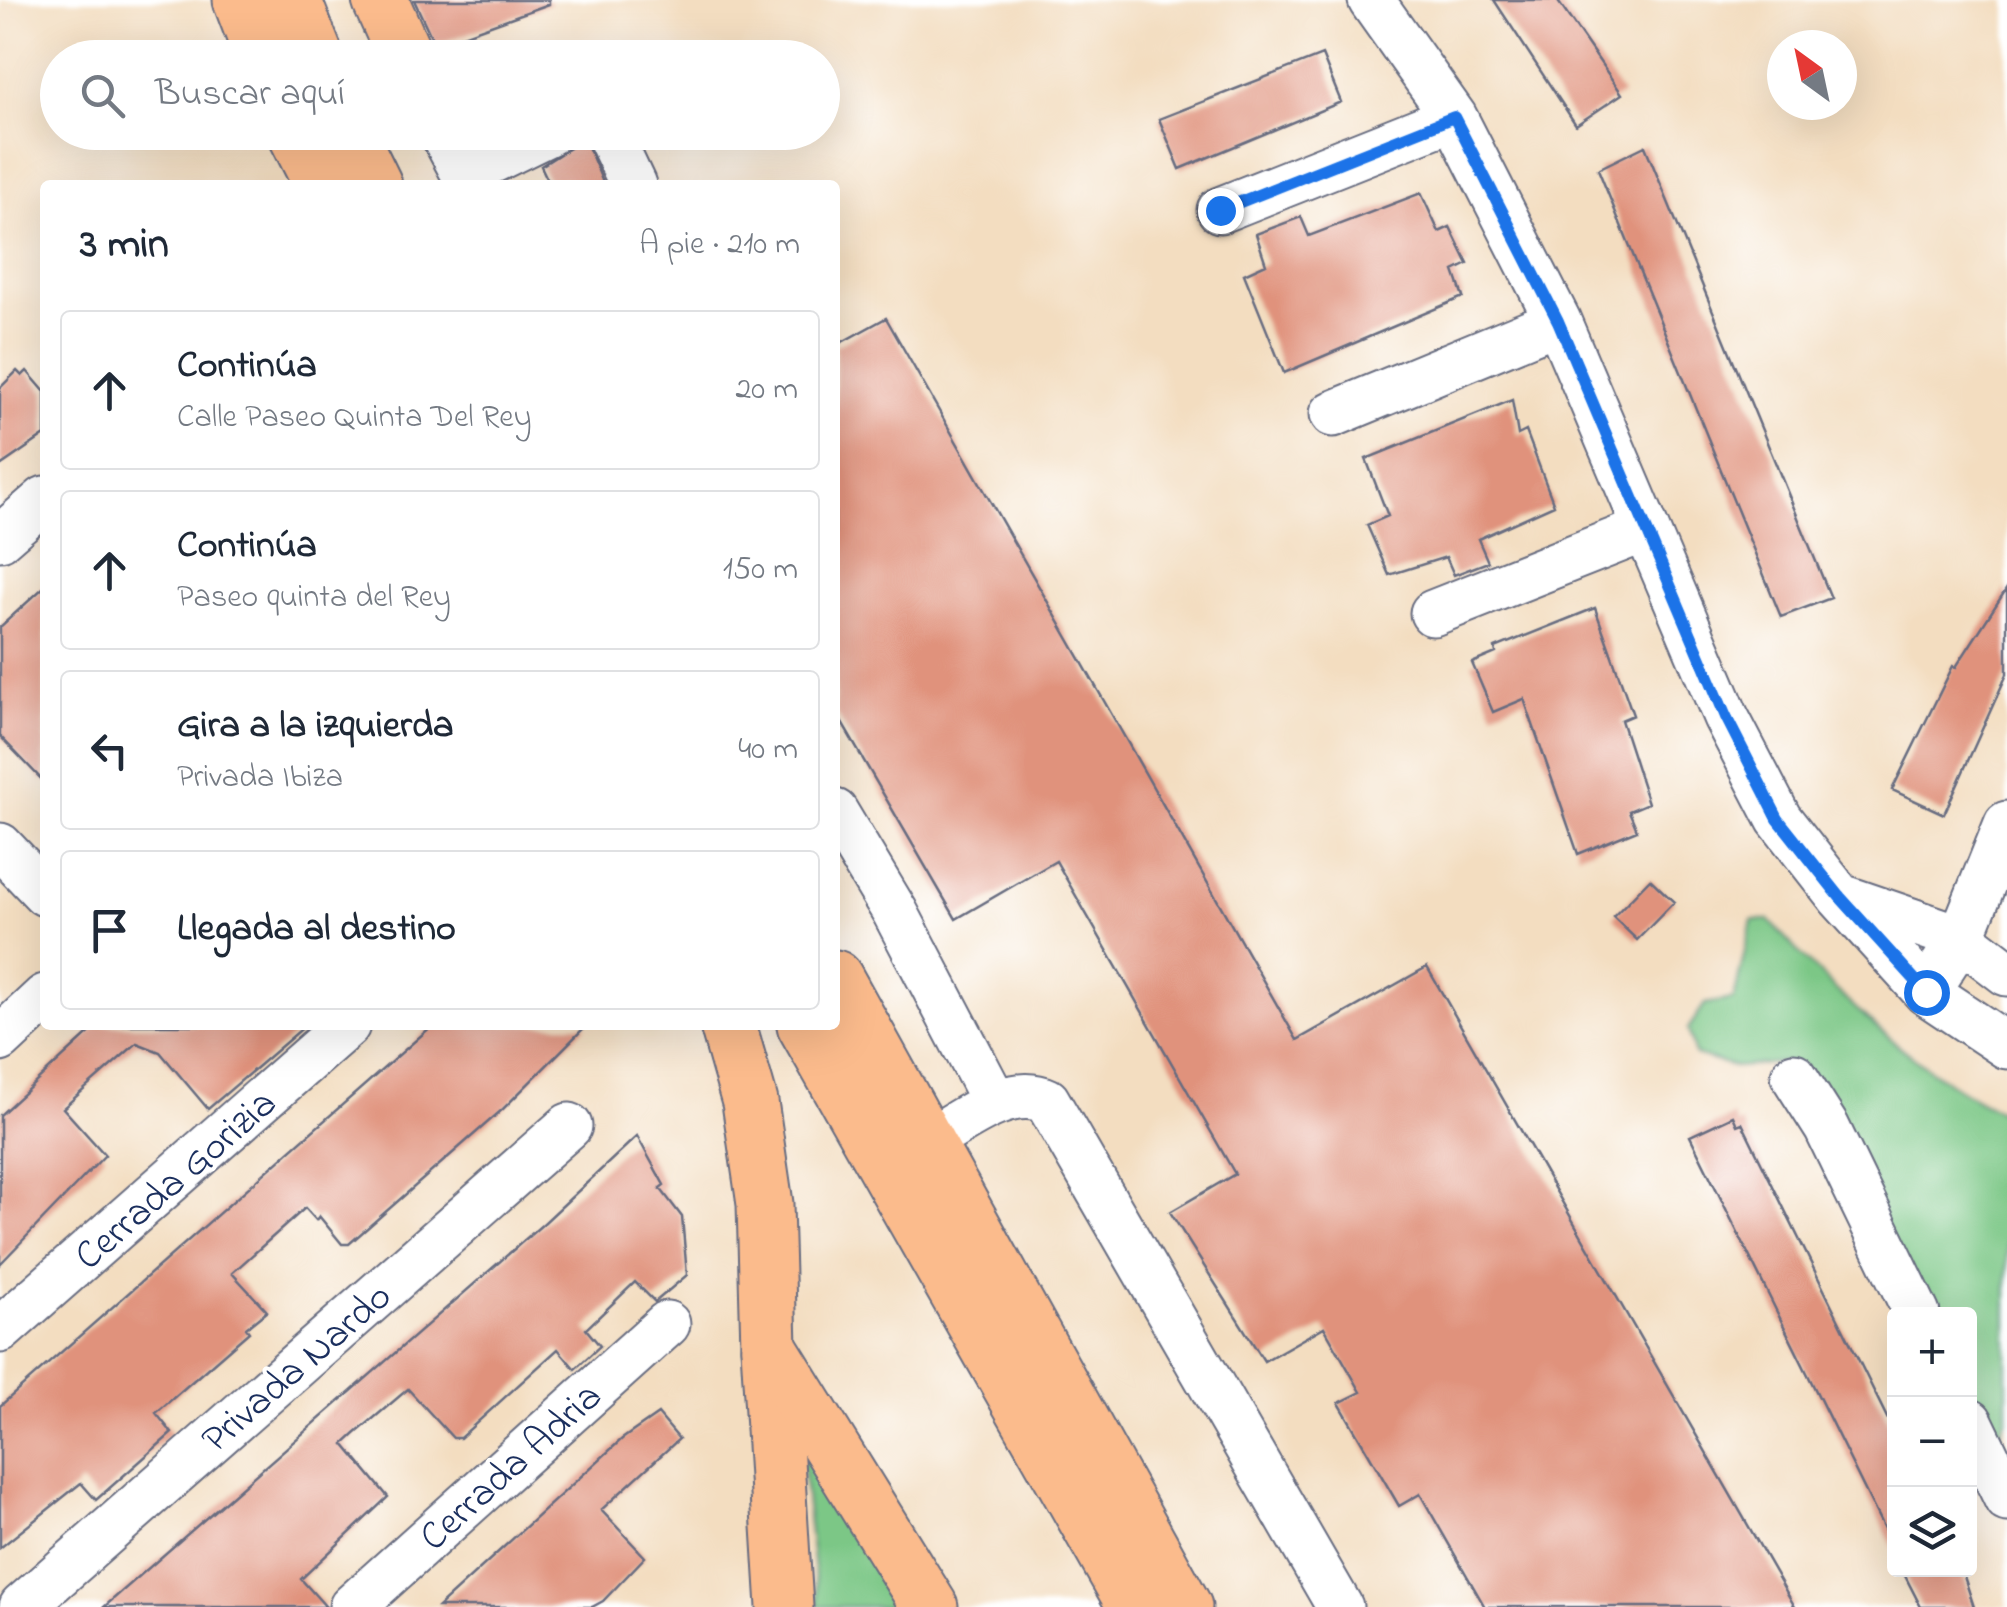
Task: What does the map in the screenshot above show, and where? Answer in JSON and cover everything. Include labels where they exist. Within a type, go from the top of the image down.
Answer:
[{"type":"main road","points":[[241,0],[256,40]]},
{"type":"main road","points":[[292,0],[309,40]]},
{"type":"main road","points":[[380,0],[398,40]]},
{"type":"main road","points":[[304,150],[319,180]]},
{"type":"main road","points":[[357,150],[372,180]]},
{"type":"main road","points":[[840,987],[1184,1607]]},
{"type":"main road","points":[[729,1030],[750,1102],[765,1204],[785,1607]]},
{"type":"main road","points":[[808,1030],[1136,1607]]},
{"type":"main road","points":[[770,1347],[930,1607]]},
{"type":"street","points":[[1371,0],[1454,117],[1558,321],[1642,530],[1726,717],[1778,819],[1840,897],[1926,992],[1993,1039],[2007,990]]},
{"type":"street","points":[[1220,210],[1454,117]]},
{"type":"street","points":[[451,150],[467,180],[519,150]]},
{"type":"street","points":[[616,150],[631,180]]},
{"type":"street","points":[[1334,414],[1558,321]]},
{"type":"street","points":[[0,538],[40,504]]},
{"type":"street","points":[[1434,613],[1642,530]]},
{"type":"street","points":[[840,820],[895,912],[995,1103]]},
{"type":"street","points":[[1926,992],[1960,938],[2007,824]]},
{"type":"street","points":[[0,846],[40,887]]},
{"type":"street","points":[[1840,897],[1960,938],[2007,973]]},
{"type":"street","points":[[0,1039],[40,1003]]},
{"type":"street","name":"Cerrada Gorizia","points":[[0,1330],[341,1030]]},
{"type":"street","points":[[1794,1076],[1827,1128],[1914,1307]]},
{"type":"street","points":[[926,1143],[995,1103],[1037,1097],[1057,1114],[1340,1607]]},
{"type":"street","name":"Privada Nardo","points":[[22,1607],[569,1126]]},
{"type":"street","name":"Cerrada Adria","points":[[352,1607],[667,1324]]},
{"type":"street","points":[[1977,1437],[2007,1499]]},
{"type":"green space","points":[[1752,920],[1769,920],[1849,1002],[1910,1055],[2007,1114],[2007,1417],[1992,1451],[1977,1426],[1977,1307],[1914,1307],[1786,1062],[1737,1067],[1695,1055],[1688,1029],[1705,1004],[1734,999]]},
{"type":"green space","points":[[798,1424],[911,1607],[818,1607]]},
{"type":"building","points":[[414,0],[549,0],[549,4],[449,40],[433,40]]},
{"type":"building","points":[[1494,0],[1557,0],[1622,94],[1576,125]]},
{"type":"building","points":[[1322,55],[1341,102],[1180,169],[1159,119]]},
{"type":"building","points":[[1645,146],[1831,598],[1781,617],[1598,169]]},
{"type":"building","points":[[566,150],[589,150],[602,180],[548,180],[541,166]]},
{"type":"building","points":[[1421,193],[1439,232],[1450,227],[1468,264],[1454,271],[1463,297],[1284,373],[1244,274],[1266,264],[1256,234],[1301,217],[1309,236]]},
{"type":"building","points":[[886,318],[1297,1040],[1427,967],[1795,1607],[1485,1607],[1420,1494],[1399,1506],[1339,1403],[1361,1392],[1324,1327],[1264,1361],[1170,1212],[1235,1174],[1056,861],[956,919],[840,720],[840,343]]},
{"type":"building","points":[[17,371],[22,376],[27,371],[40,386],[40,438],[0,466],[0,388]]},
{"type":"building","points":[[1512,400],[1518,435],[1526,431],[1554,505],[1478,539],[1488,562],[1454,575],[1446,557],[1389,575],[1367,525],[1388,516],[1366,459]]},
{"type":"building","points":[[2007,588],[2007,674],[1944,814],[1892,790],[1953,666],[1956,667]]},
{"type":"building","points":[[40,591],[40,778],[0,736],[0,627]]},
{"type":"building","points":[[1595,608],[1633,715],[1621,720],[1648,803],[1629,811],[1637,830],[1578,854],[1524,699],[1493,712],[1472,663],[1496,653],[1495,648]]},
{"type":"building","points":[[1650,879],[1674,902],[1637,940],[1613,917]]},
{"type":"building","points":[[93,1030],[300,1030],[208,1109],[160,1052],[137,1043],[63,1108],[105,1155],[0,1264],[0,1115]]},
{"type":"building","points":[[427,1030],[582,1030],[503,1109],[349,1244],[342,1244],[319,1216],[316,1220],[305,1208],[232,1273],[267,1311],[246,1328],[249,1332],[156,1413],[172,1433],[96,1500],[81,1483],[0,1548],[0,1406]]},
{"type":"building","points":[[1733,1116],[1737,1125],[1742,1123],[1887,1418],[1887,1535],[1690,1136]]},
{"type":"building","points":[[637,1136],[664,1185],[660,1188],[682,1217],[687,1275],[655,1302],[635,1282],[586,1329],[600,1346],[575,1369],[558,1349],[460,1438],[453,1438],[408,1389],[344,1444],[388,1497],[301,1579],[326,1607],[104,1607],[544,1223]]},
{"type":"building","points":[[658,1414],[679,1439],[601,1510],[645,1557],[603,1601],[592,1607],[438,1607],[622,1439]]},
{"type":"building","points":[[1906,1577],[1964,1577],[1974,1607],[1921,1607]]},
{"type":"route","points":[[1220,210],[1454,117],[1558,321],[1642,530],[1726,717],[1778,819],[1840,897],[1926,992]]}]
